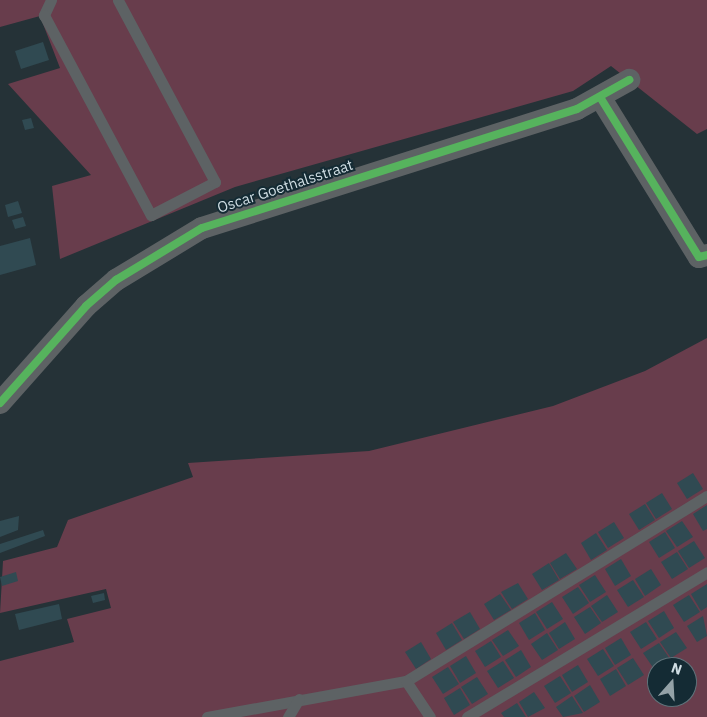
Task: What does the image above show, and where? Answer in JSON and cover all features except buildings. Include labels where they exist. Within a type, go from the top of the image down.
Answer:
[{"type":"street","name":"Oscar Goethalsstraat","points":[[0,403],[86,306],[116,280],[202,228],[578,109],[629,80]]},
{"type":"street","points":[[600,98],[699,257],[707,255]]},
{"type":"lane","points":[[50,0],[44,15],[151,215],[215,182],[118,0]]},
{"type":"lane","points":[[207,717],[406,681],[707,496]]},
{"type":"lane","points":[[466,717],[707,572]]},
{"type":"lane","points":[[406,681],[430,717]]},
{"type":"lane","points":[[288,717],[299,699]]},
{"type":"shaded area","points":[[0,0],[707,0],[707,129],[697,134],[611,66],[573,91],[235,187],[60,259],[52,186],[91,175],[8,84],[60,68],[40,16],[0,27]]},
{"type":"shaded area","points":[[707,338],[707,717],[0,717],[0,661],[74,642],[67,619],[111,608],[106,589],[0,613],[3,561],[57,547],[68,520],[193,477],[188,463],[369,451],[553,406],[645,371]]},
{"type":"cycle path","points":[[0,403],[86,306],[116,280],[202,228],[577,109],[629,80]]},
{"type":"cycle path","points":[[600,97],[699,257],[707,255]]}]
